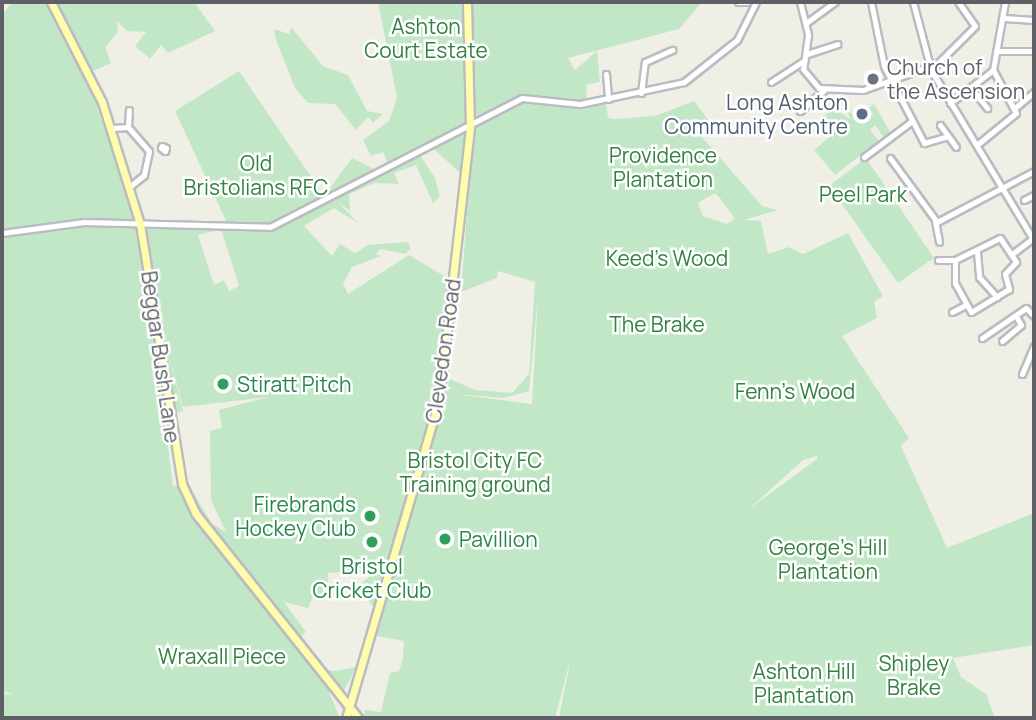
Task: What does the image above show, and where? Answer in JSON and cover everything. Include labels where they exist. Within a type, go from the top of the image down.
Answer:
[{"type":"main road","name":"Beggar Bush Lane","points":[[51,2],[79,46],[112,128],[140,224],[182,484],[196,514],[349,712]]},
{"type":"main road","name":"Clevedon Road","points":[[349,712],[439,400],[470,126],[467,2]]},
{"type":"main road","name":"Beggar Bush Lane","points":[[328,683],[349,712]]},
{"type":"main road","points":[[338,696],[354,691]]},
{"type":"street","points":[[738,2],[747,2]]},
{"type":"street","points":[[2,233],[84,222],[270,227],[533,95],[580,104],[641,93],[697,75],[737,40],[756,2]]},
{"type":"street","points":[[800,2],[806,23],[807,79],[824,90],[863,90],[890,79],[931,68],[975,26],[958,2]]},
{"type":"street","points":[[871,2],[890,79],[923,142],[948,136]]},
{"type":"street","points":[[913,2],[931,68],[950,103],[978,144],[1000,189],[1033,240],[1012,254]]},
{"type":"street","points":[[1005,2],[993,70],[1016,107]]},
{"type":"street","points":[[806,23],[832,3]]},
{"type":"street","points":[[1004,18],[1034,20]]},
{"type":"street","points":[[773,79],[806,57],[837,44]]},
{"type":"street","points":[[641,93],[645,62],[672,50]]},
{"type":"street","points":[[996,51],[1034,51]]},
{"type":"street","points":[[950,103],[993,70]]},
{"type":"street","points":[[606,74],[608,99]]},
{"type":"street","points":[[971,88],[987,108]]},
{"type":"street","points":[[800,111],[824,90]]},
{"type":"street","points":[[978,144],[1007,126],[1016,107],[1034,92]]},
{"type":"street","points":[[129,110],[128,127],[149,153]]},
{"type":"street","points":[[864,157],[912,121]]},
{"type":"street","points":[[940,125],[956,147]]},
{"type":"street","points":[[112,128],[128,127]]},
{"type":"street","points":[[149,153],[161,149]]},
{"type":"street","points":[[129,187],[144,176],[149,153]]},
{"type":"street","points":[[890,159],[931,225],[937,241]]},
{"type":"street","points":[[931,225],[944,222],[1034,171]]},
{"type":"street","points":[[1024,200],[1034,195]]},
{"type":"street","points":[[938,260],[955,260],[977,252],[1000,235],[1016,262],[1004,274],[1009,289],[973,312],[964,306],[955,260]]},
{"type":"street","points":[[977,252],[979,276],[997,297]]},
{"type":"street","points":[[952,313],[964,306]]},
{"type":"street","points":[[982,338],[1027,307],[1034,316]]},
{"type":"street","points":[[1002,341],[1021,325],[1016,316]]},
{"type":"street","points":[[1022,374],[1034,345]]},
{"type":"green space","name":"Wraxall Piece","points":[[12,2],[194,2],[215,31],[168,53],[161,45],[150,59],[135,46],[146,32],[127,31],[117,21],[118,32],[105,47],[111,63],[86,74],[141,237],[173,486],[180,486],[194,517],[326,685],[340,718],[2,718],[2,695],[12,694],[2,691],[2,15]]},
{"type":"green space","points":[[378,2],[702,2],[679,29],[568,58],[575,70],[597,51],[600,82],[586,85],[587,100],[568,105],[606,103],[608,118],[615,119],[655,116],[694,101],[713,126],[702,137],[762,206],[778,210],[744,220],[761,221],[768,254],[789,247],[803,254],[848,233],[883,296],[874,302],[877,318],[842,336],[909,438],[901,446],[947,548],[1034,513],[1034,645],[953,658],[961,677],[986,694],[995,718],[559,718],[571,657],[555,718],[363,718],[365,710],[381,712],[390,673],[399,671],[403,658],[404,641],[377,636],[443,393],[450,379],[475,390],[512,393],[529,374],[535,282],[498,271],[497,278],[461,292],[473,131],[468,119],[460,173],[433,148],[420,155],[435,178],[440,196],[433,203],[416,165],[394,173],[399,184],[374,183],[349,194],[350,211],[337,201],[358,223],[334,208],[304,226],[332,256],[340,244],[355,253],[368,245],[408,242],[411,249],[405,254],[380,249],[376,254],[381,256],[352,267],[343,284],[348,294],[409,255],[451,280],[436,400],[389,569],[328,573],[327,598],[314,594],[308,608],[284,602],[306,632],[297,639],[203,521],[182,474],[212,524],[226,532],[211,500],[210,431],[222,428],[219,410],[268,397],[183,407],[168,350],[183,411],[174,413],[179,430],[172,432],[143,224],[227,223],[175,111],[239,71],[324,196],[352,158],[376,170],[388,163],[383,152],[371,156],[363,140],[389,121],[397,98]],"holes":[[[715,193],[735,219],[727,224],[703,216],[698,203]],[[221,229],[239,286],[229,291],[224,280],[214,285],[198,235]],[[538,298],[532,404],[455,394],[503,398],[529,391]],[[817,456],[817,459],[749,509],[803,460]]]},
{"type":"green space","points":[[291,27],[323,66],[348,75],[367,111],[383,114],[373,123],[368,117],[356,130],[335,104],[308,103],[295,88],[276,40],[274,29],[289,34]]},
{"type":"green space","points":[[843,104],[859,121],[873,115],[868,108],[874,104],[892,135],[886,141],[875,125],[870,130],[879,141],[835,175],[814,150],[832,135],[820,119],[835,108],[851,120]]},
{"type":"green space","name":"Peel Park","points":[[866,158],[934,258],[898,283],[829,186]]},
{"type":"green space","points":[[375,572],[387,573],[376,610],[357,587]]},
{"type":"green space","points":[[357,667],[344,690],[323,669],[334,671]]},
{"type":"place","name":"Church of the Ascension","points":[[873,79]]},
{"type":"place","name":"Long Ashton Community Centre","points":[[862,114]]},
{"type":"place","name":"Stiratt Pitch","points":[[223,384]]},
{"type":"place","name":"Firebrands Hockey Club","points":[[370,516]]},
{"type":"place","name":"Pavillion","points":[[445,539]]},
{"type":"place","name":"Bristol Cricket Club","points":[[372,542]]},
{"type":"park label","name":"Ashton Court Estate","points":[[426,38]]},
{"type":"park label","name":"Providence Plantation","points":[[663,167]]},
{"type":"park label","name":"Old Bristolians RFC","points":[[256,175]]},
{"type":"park label","name":"Keed's Wood","points":[[667,258]]},
{"type":"park label","name":"The Brake","points":[[657,324]]},
{"type":"park label","name":"Fenn's Wood","points":[[795,391]]},
{"type":"park label","name":"Bristol City FC Training ground","points":[[475,472]]},
{"type":"park label","name":"George's Hill Plantation","points":[[828,559]]},
{"type":"park label","name":"Shipley Brake","points":[[914,675]]},
{"type":"park label","name":"Ashton Hill Plantation","points":[[804,683]]}]
